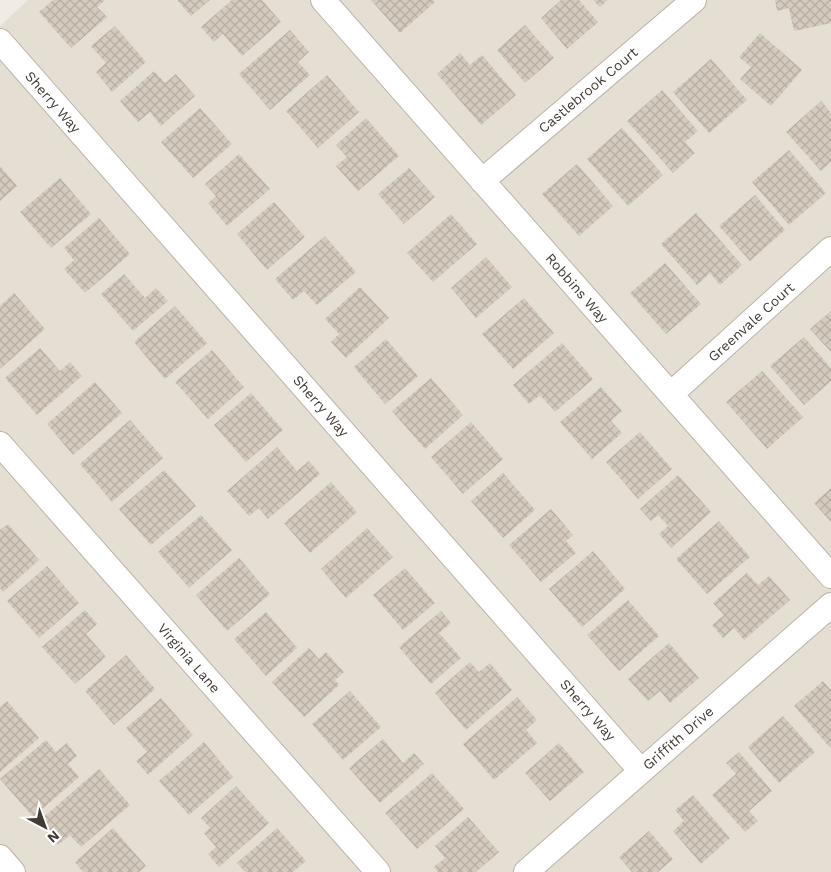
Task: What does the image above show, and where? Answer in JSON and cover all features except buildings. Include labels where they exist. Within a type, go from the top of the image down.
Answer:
[{"type":"street","name":"Robbins Way","points":[[323,0],[831,576]]},
{"type":"street","name":"Castlebrook Court","points":[[482,180],[694,0]]},
{"type":"street","name":"Sherry Way","points":[[0,41],[642,771]]},
{"type":"street","name":"Greenvale Court","points":[[671,394],[831,249]]},
{"type":"street","name":"Virginia Lane","points":[[0,444],[378,872]]},
{"type":"street","name":"Griffith Drive","points":[[526,872],[831,605]]},
{"type":"street","points":[[0,858],[13,872]]},
{"type":"shaded area","points":[[28,0],[831,0],[831,872],[0,872],[0,26]]}]
